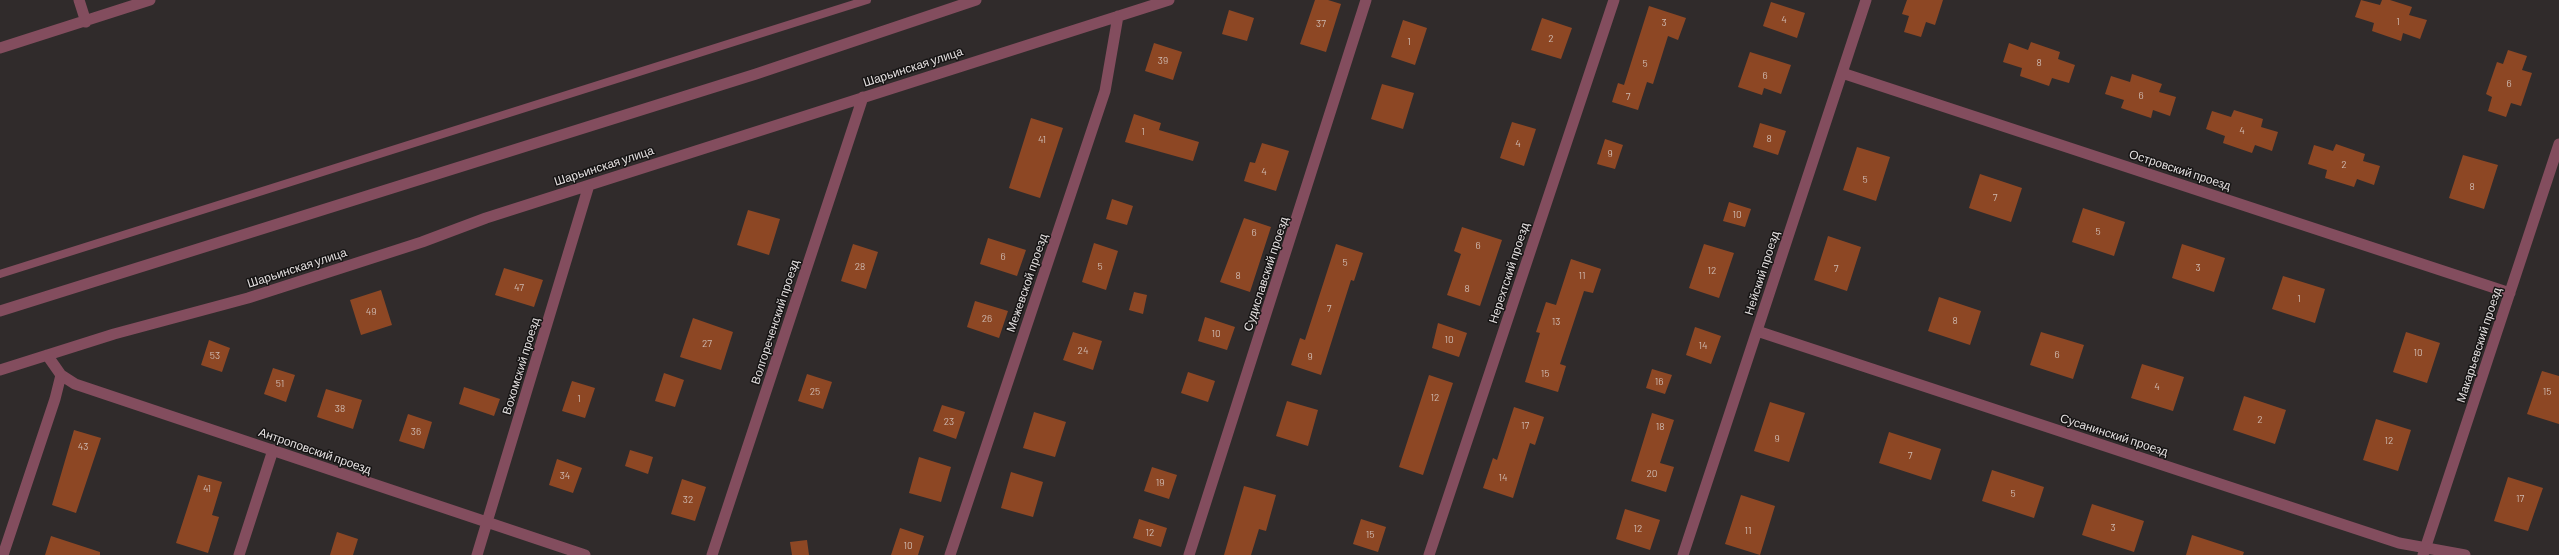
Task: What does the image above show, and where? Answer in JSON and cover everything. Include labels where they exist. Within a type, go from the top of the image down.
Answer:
[{"type":"street","points":[[79,0],[86,22]]},
{"type":"street","points":[[0,48],[86,22],[150,0]]},
{"type":"street","points":[[0,311],[756,74],[976,0]]},
{"type":"street","name":"Шарьинская улица","points":[[0,370],[114,334],[248,298],[589,185],[1169,0]]},
{"type":"street","name":"Судиславский проезд","points":[[1189,555],[1366,0]]},
{"type":"street","name":"Нерехтский проезд","points":[[1429,555],[1614,0]]},
{"type":"street","name":"Нейский проезд","points":[[1684,555],[1866,0]]},
{"type":"street","name":"Межевской проезд","points":[[950,555],[1105,91],[1118,16]]},
{"type":"street","name":"Островский проезд","points":[[1842,73],[2510,293]]},
{"type":"street","name":"Волгореченский проезд","points":[[712,555],[863,97]]},
{"type":"street","name":"Макарьевский проезд","points":[[2425,551],[2559,144]]},
{"type":"street","name":"Вохомский проезд","points":[[477,555],[589,185]]},
{"type":"street","name":"Сусанинский проезд","points":[[1757,331],[2399,544],[2425,551],[2465,555]]},
{"type":"street","name":"Антроповский проезд","points":[[47,355],[61,375],[75,384],[585,555]]},
{"type":"street","points":[[3,555],[61,375]]},
{"type":"street","points":[[238,555],[273,450]]},
{"type":"lane","points":[[0,274],[867,0]]},
{"type":"building","points":[[1315,0],[1328,0],[1341,4],[1326,52],[1300,44]]},
{"type":"building","points":[[1907,0],[1943,0],[1935,25],[1926,22],[1921,37],[1904,32],[1909,16],[1902,14]]},
{"type":"building","points":[[2361,0],[2380,5],[2382,0],[2390,0],[2412,7],[2409,15],[2427,20],[2420,39],[2403,33],[2401,41],[2372,31],[2374,23],[2355,17]]},
{"type":"building","points":[[1771,2],[1805,13],[1797,38],[1763,26]]},
{"type":"building","points":[[1649,6],[1686,18],[1678,40],[1668,36],[1653,84],[1647,82],[1638,110],[1612,102],[1618,83],[1624,85]]},
{"type":"building","points":[[1229,10],[1254,18],[1247,41],[1222,34]]},
{"type":"building","points":[[1542,18],[1572,28],[1561,59],[1531,50]]},
{"type":"building","points":[[1403,20],[1427,28],[1415,65],[1391,57]]},
{"type":"building","points":[[2031,42],[2060,52],[2058,59],[2075,65],[2069,83],[2052,78],[2049,86],[2020,76],[2022,68],[2003,62],[2009,43],[2028,50]]},
{"type":"building","points":[[1154,43],[1182,52],[1173,80],[1145,71]]},
{"type":"building","points":[[2508,50],[2527,56],[2522,70],[2532,73],[2521,106],[2511,103],[2506,117],[2488,111],[2492,97],[2486,94],[2497,62],[2503,64]]},
{"type":"building","points":[[1750,52],[1791,65],[1781,94],[1764,88],[1762,95],[1738,87]]},
{"type":"building","points":[[2132,74],[2162,84],[2159,92],[2176,97],[2170,116],[2153,110],[2151,118],[2121,108],[2124,100],[2105,94],[2111,76],[2130,82]]},
{"type":"building","points":[[1382,84],[1414,93],[1403,129],[1371,119]]},
{"type":"building","points":[[2234,110],[2263,119],[2261,127],[2278,132],[2272,151],[2255,145],[2252,153],[2223,143],[2225,136],[2206,129],[2212,111],[2231,117]]},
{"type":"building","points":[[1134,114],[1161,123],[1159,130],[1199,142],[1193,161],[1125,142]]},
{"type":"building","points":[[1031,118],[1063,128],[1040,198],[1009,188]]},
{"type":"building","points":[[1512,122],[1536,129],[1524,166],[1500,158]]},
{"type":"building","points":[[1760,123],[1786,131],[1778,155],[1753,147]]},
{"type":"building","points":[[1605,139],[1623,145],[1615,169],[1597,164]]},
{"type":"building","points":[[1262,143],[1289,151],[1276,191],[1244,181],[1250,162],[1255,163]]},
{"type":"building","points":[[2336,144],[2365,154],[2363,161],[2380,166],[2374,185],[2357,179],[2354,187],[2325,178],[2327,170],[2308,164],[2314,145],[2333,151]]},
{"type":"building","points":[[1857,147],[1890,157],[1876,201],[1843,190]]},
{"type":"building","points":[[2463,155],[2498,165],[2484,209],[2449,198]]},
{"type":"building","points":[[1980,174],[2022,188],[2011,222],[1969,208]]},
{"type":"building","points":[[1112,199],[1133,206],[1127,225],[1106,219]]},
{"type":"building","points":[[1729,202],[1751,209],[1745,227],[1723,221]]},
{"type":"building","points":[[2083,208],[2125,222],[2114,256],[2072,242]]},
{"type":"building","points":[[748,210],[780,219],[769,255],[737,245]]},
{"type":"building","points":[[1244,218],[1271,227],[1250,292],[1220,282]]},
{"type":"building","points":[[1462,227],[1502,240],[1480,306],[1447,295],[1461,254],[1454,251]]},
{"type":"building","points":[[1828,236],[1861,247],[1847,291],[1814,280]]},
{"type":"building","points":[[988,238],[1026,250],[1017,276],[980,264]]},
{"type":"building","points":[[1094,243],[1118,251],[1106,290],[1082,282]]},
{"type":"building","points":[[853,244],[878,252],[866,289],[841,281]]},
{"type":"building","points":[[1336,244],[1363,253],[1354,281],[1351,280],[1321,375],[1291,365],[1300,338],[1305,340]]},
{"type":"building","points":[[1704,244],[1734,253],[1719,298],[1689,288]]},
{"type":"building","points":[[2182,244],[2225,258],[2214,292],[2172,278]]},
{"type":"building","points":[[1571,259],[1601,269],[1593,293],[1584,291],[1560,364],[1566,366],[1558,392],[1525,382],[1540,333],[1536,332],[1546,302],[1556,305]]},
{"type":"building","points":[[504,268],[543,280],[534,307],[495,295]]},
{"type":"building","points":[[2283,276],[2325,289],[2315,323],[2272,309]]},
{"type":"building","points":[[381,290],[392,325],[361,335],[350,300]]},
{"type":"building","points":[[1134,292],[1147,295],[1143,314],[1129,310]]},
{"type":"building","points":[[1939,297],[1981,311],[1970,345],[1928,331]]},
{"type":"building","points":[[975,301],[1008,311],[999,338],[967,327]]},
{"type":"building","points":[[1205,317],[1235,327],[1227,350],[1198,341]]},
{"type":"building","points":[[693,318],[733,332],[721,370],[680,357]]},
{"type":"building","points":[[1438,323],[1467,333],[1459,357],[1432,348]]},
{"type":"building","points":[[1695,327],[1721,336],[1711,364],[1686,355]]},
{"type":"building","points":[[1073,332],[1102,341],[1093,370],[1063,360]]},
{"type":"building","points":[[2041,332],[2084,345],[2073,379],[2030,365]]},
{"type":"building","points":[[2406,332],[2440,343],[2427,383],[2393,372]]},
{"type":"building","points":[[209,340],[230,348],[222,372],[201,365]]},
{"type":"building","points":[[2142,364],[2184,377],[2173,411],[2131,398]]},
{"type":"building","points":[[273,368],[295,375],[286,402],[264,394]]},
{"type":"building","points":[[1652,369],[1672,375],[1665,394],[1646,388]]},
{"type":"building","points":[[2542,371],[2559,376],[2559,424],[2527,414]]},
{"type":"building","points":[[1188,372],[1215,381],[1208,402],[1181,393]]},
{"type":"building","points":[[664,373],[684,380],[675,407],[655,401]]},
{"type":"building","points":[[807,374],[832,382],[823,409],[798,401]]},
{"type":"building","points":[[1429,375],[1453,383],[1423,475],[1399,467]]},
{"type":"building","points":[[572,381],[595,388],[585,418],[562,411]]},
{"type":"building","points":[[464,387],[500,399],[494,416],[459,404]]},
{"type":"building","points":[[326,389],[362,400],[353,429],[317,417]]},
{"type":"building","points":[[2244,396],[2286,410],[2275,444],[2233,430]]},
{"type":"building","points":[[1287,401],[1318,410],[1308,446],[1276,436]]},
{"type":"building","points":[[1770,402],[1805,413],[1789,462],[1754,451]]},
{"type":"building","points":[[942,405],[965,412],[956,439],[933,431]]},
{"type":"building","points":[[1514,407],[1544,417],[1535,445],[1530,443],[1513,498],[1483,488],[1493,458],[1497,460]]},
{"type":"building","points":[[1034,412],[1066,422],[1055,457],[1023,448]]},
{"type":"building","points":[[1652,413],[1674,420],[1660,463],[1674,467],[1666,492],[1631,481]]},
{"type":"building","points":[[408,414],[432,422],[424,449],[399,441]]},
{"type":"building","points":[[2376,419],[2411,430],[2398,471],[2363,460]]},
{"type":"building","points":[[74,430],[101,438],[76,513],[52,505]]},
{"type":"building","points":[[1889,432],[1941,449],[1931,480],[1879,463]]},
{"type":"building","points":[[630,450],[653,457],[648,474],[625,466]]},
{"type":"building","points":[[919,457],[951,467],[941,502],[909,493]]},
{"type":"building","points":[[557,459],[582,468],[573,493],[549,485]]},
{"type":"building","points":[[1152,467],[1177,475],[1169,499],[1144,491]]},
{"type":"building","points":[[1992,470],[2044,487],[2034,518],[1982,501]]},
{"type":"building","points":[[1011,472],[1043,482],[1033,517],[1001,508]]},
{"type":"building","points":[[198,475],[222,482],[212,515],[219,517],[208,553],[176,543]]},
{"type":"building","points":[[2508,477],[2543,488],[2528,531],[2494,521]]},
{"type":"building","points":[[682,479],[706,487],[695,521],[671,514]]},
{"type":"building","points":[[1244,486],[1276,495],[1266,531],[1259,529],[1251,555],[1224,555]]},
{"type":"building","points":[[1741,495],[1775,506],[1760,555],[1725,544]]},
{"type":"building","points":[[2092,504],[2144,521],[2134,552],[2082,535]]},
{"type":"building","points":[[1625,509],[1660,520],[1650,550],[1616,539]]},
{"type":"building","points":[[1139,519],[1167,528],[1161,547],[1133,538]]},
{"type":"building","points":[[1361,519],[1386,527],[1378,552],[1353,544]]},
{"type":"building","points":[[900,528],[924,536],[918,555],[891,555]]},
{"type":"building","points":[[337,532],[358,539],[353,555],[330,555]]},
{"type":"building","points":[[2192,535],[2244,552],[2243,555],[2186,555]]},
{"type":"building","points":[[51,536],[100,552],[100,555],[45,555]]},
{"type":"building","points":[[807,540],[809,555],[792,555],[790,542]]}]
